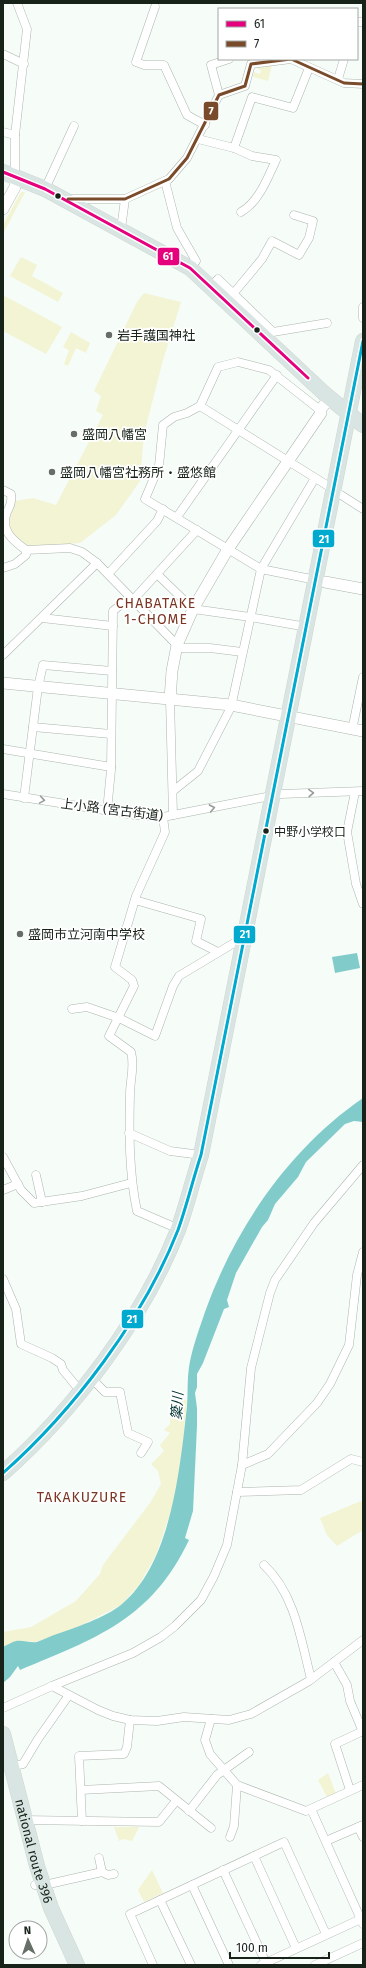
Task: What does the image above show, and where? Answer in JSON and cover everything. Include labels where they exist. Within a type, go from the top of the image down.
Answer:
[{"type":"highway","points":[[9,174],[45,189],[121,229],[190,268],[330,398],[356,419]]},
{"type":"highway","points":[[356,419],[363,341]]},
{"type":"highway","points":[[3,1485],[43,1448],[96,1384],[130,1338],[158,1290],[210,1157],[277,795],[337,492],[363,393]]},
{"type":"highway","points":[[292,717],[307,628],[320,581]]},
{"type":"highway","points":[[3,1473],[28,1451],[81,1392],[129,1324],[151,1288],[182,1230],[201,1155],[244,937],[277,795]]},
{"type":"highway","name":"national route 396","points":[[3,1734],[7,1765],[39,1885],[43,1914],[66,1965]]},
{"type":"highway","name":"national route 396","points":[[39,1885],[77,1965]]},
{"type":"street","points":[[3,209],[15,187],[9,174],[24,64],[27,29],[17,3]]},
{"type":"street","points":[[155,7],[136,62],[144,65],[164,65],[187,115],[204,125]]},
{"type":"street","points":[[3,54],[24,64]]},
{"type":"street","points":[[63,199],[125,199],[169,179],[187,158],[198,140],[219,95],[211,65],[226,60]]},
{"type":"street","points":[[245,60],[251,64],[283,60]]},
{"type":"street","points":[[293,60],[344,83],[363,84]]},
{"type":"street","points":[[338,79],[344,60]]},
{"type":"street","points":[[219,95],[245,86],[251,64]]},
{"type":"street","points":[[234,148],[252,97],[293,108],[309,68]]},
{"type":"street","points":[[45,189],[74,126]]},
{"type":"street","points":[[3,132],[15,135]]},
{"type":"street","points":[[198,140],[234,148],[252,156],[276,160],[264,185],[247,209],[241,212]]},
{"type":"street","points":[[166,181],[177,228],[196,261],[190,268]]},
{"type":"street","points":[[121,229],[125,199]]},
{"type":"street","points":[[233,294],[262,259],[272,241],[299,255],[309,238],[313,221],[294,215]]},
{"type":"street","points":[[210,287],[218,279],[273,332],[327,323]]},
{"type":"street","points":[[363,308],[363,318]]},
{"type":"street","points":[[320,410],[269,370],[238,362],[218,367],[200,406],[187,413],[174,417],[163,425],[159,466],[145,499],[262,569],[363,589]]},
{"type":"street","points":[[177,517],[277,375]]},
{"type":"street","points":[[173,815],[170,699],[172,671],[176,647],[193,610],[228,550],[321,413],[320,410],[330,398]]},
{"type":"street","points":[[200,406],[363,509]]},
{"type":"street","points":[[173,791],[198,771],[231,705],[262,569],[315,478]]},
{"type":"street","points":[[3,490],[11,494],[12,500],[4,520],[7,534],[26,550],[70,548],[82,552],[97,563],[108,574],[176,647],[210,648],[242,652]]},
{"type":"street","points":[[108,574],[157,521],[163,509]]},
{"type":"street","points":[[107,810],[111,767],[113,611],[131,598],[157,574],[197,530]]},
{"type":"street","points":[[3,568],[15,564],[26,555],[26,550]]},
{"type":"street","points":[[3,655],[97,563]]},
{"type":"street","points":[[157,574],[193,610],[250,617],[307,628]]},
{"type":"street","points":[[42,618],[113,626]]},
{"type":"street","points":[[24,798],[38,687],[43,665],[112,671]]},
{"type":"street","points":[[3,683],[231,705],[358,730],[363,677]]},
{"type":"street","points":[[33,727],[111,734]]},
{"type":"street","points":[[3,749],[111,767]]},
{"type":"street","points":[[359,792],[347,832],[356,884],[363,904]]},
{"type":"street","name":"上小路 (宮古街道)","points":[[3,794],[163,817],[277,795],[359,792]]},
{"type":"street","points":[[163,817],[165,832],[135,900],[115,967],[132,980],[134,986],[109,1036],[131,1052],[134,1062],[130,1085],[129,1133],[131,1183],[137,1211],[182,1230]]},
{"type":"street","points":[[135,900],[201,919],[196,941],[218,952]]},
{"type":"street","points":[[72,1009],[87,1007],[119,1018],[156,1036],[173,986],[179,976],[244,937]]},
{"type":"street","points":[[129,1133],[170,1152],[201,1155]]},
{"type":"street","points":[[3,1157],[21,1190],[34,1203],[82,1196],[131,1183]]},
{"type":"street","points":[[3,1708],[133,1653],[161,1637],[184,1618],[201,1600],[214,1576],[227,1545],[242,1465],[251,1368],[270,1293],[275,1280],[314,1223],[363,1165]]},
{"type":"street","points":[[36,1175],[42,1202]]},
{"type":"street","points":[[3,1190],[18,1184]]},
{"type":"street","points":[[242,1465],[268,1454],[316,1403],[330,1384],[349,1345],[357,1275],[363,1252]]},
{"type":"street","points":[[3,1279],[16,1309],[21,1331],[21,1344],[52,1358],[61,1364],[63,1370],[81,1392]]},
{"type":"street","points":[[96,1384],[105,1392],[120,1392],[128,1433],[148,1442],[141,1453]]},
{"type":"street","points":[[237,1492],[301,1490],[351,1459],[363,1462]]},
{"type":"street","points":[[264,1565],[273,1573],[292,1607],[311,1679]]},
{"type":"street","points":[[52,1686],[113,1716],[130,1720],[157,1721],[184,1717],[229,1720],[251,1714],[311,1679],[363,1640]]},
{"type":"street","points":[[334,1662],[347,1685],[350,1701],[363,1732],[335,1744],[350,1790]]},
{"type":"street","points":[[7,1765],[23,1764],[38,1739],[69,1695]]},
{"type":"street","points":[[211,1719],[205,1740],[210,1754],[237,1785],[306,1811],[363,1785]]},
{"type":"street","points":[[82,1821],[79,1756],[124,1754],[127,1747],[130,1720]]},
{"type":"street","points":[[188,1811],[203,1790],[224,1770],[249,1752]]},
{"type":"street","points":[[230,1837],[234,1826],[237,1785]]},
{"type":"street","points":[[81,1790],[159,1786],[188,1811],[211,1828]]},
{"type":"street","points":[[22,1820],[159,1822],[176,1801]]},
{"type":"street","points":[[223,1870],[263,1964],[326,1934],[362,1920],[311,1809]]},
{"type":"street","points":[[326,1841],[361,1826],[363,1837]]},
{"type":"street","points":[[153,1965],[130,1914],[284,1842],[326,1934]]},
{"type":"street","points":[[254,1856],[296,1948]]},
{"type":"street","points":[[99,1858],[102,1872]]},
{"type":"street","points":[[39,1885],[102,1872],[108,1875],[114,1874]]},
{"type":"street","points":[[192,1885],[229,1965]]},
{"type":"street","points":[[160,1900],[191,1965]]},
{"type":"street","points":[[315,1965],[363,1943]]},
{"type":"green space","points":[[272,65],[268,81],[253,77],[254,72],[260,74],[261,70],[258,69],[258,67]]},
{"type":"green space","points":[[21,192],[25,192],[3,234],[3,225]]},
{"type":"green space","points":[[21,257],[37,265],[32,276],[63,293],[58,302],[10,276]]},
{"type":"green space","points":[[144,293],[181,302],[163,360],[144,434],[140,481],[116,515],[80,543],[32,547],[18,541],[10,529],[10,518],[15,501],[33,498],[56,505],[103,415],[96,411],[101,396],[94,391],[137,302]]},
{"type":"green space","points":[[3,295],[62,327],[46,354],[3,331]]},
{"type":"green space","points":[[71,332],[90,343],[86,353],[76,348],[68,366],[64,364],[69,350],[63,347]]},
{"type":"green space","points":[[171,1399],[187,1400],[180,1474],[172,1508],[156,1555],[139,1585],[121,1605],[80,1626],[37,1642],[17,1641],[3,1647],[3,1632],[31,1627],[76,1601],[100,1574],[103,1565],[150,1503],[161,1484],[158,1471],[151,1464],[164,1451],[160,1445],[170,1433],[164,1430],[170,1424]]},
{"type":"green space","points":[[361,1501],[363,1505],[363,1530],[337,1546],[327,1535],[320,1518]]},
{"type":"green space","points":[[328,1773],[336,1794],[327,1797],[318,1780]]},
{"type":"green space","points":[[114,1827],[139,1827],[132,1841],[123,1839],[119,1841]]},
{"type":"green space","points":[[152,1870],[163,1893],[144,1902],[138,1890]]},
{"type":"water","points":[[357,953],[360,968],[335,973],[332,957]]},
{"type":"water","points":[[363,1098],[363,1122],[354,1121],[345,1124],[306,1162],[298,1177],[275,1204],[268,1220],[262,1227],[236,1273],[227,1300],[229,1307],[224,1309],[203,1363],[197,1374],[197,1387],[195,1393],[197,1426],[193,1511],[185,1538],[189,1540],[174,1567],[157,1590],[139,1608],[119,1623],[97,1636],[48,1659],[20,1670],[18,1666],[10,1677],[3,1683],[3,1647],[16,1641],[37,1642],[99,1618],[116,1609],[139,1586],[152,1564],[163,1539],[171,1512],[181,1457],[187,1406],[190,1360],[205,1312],[217,1281],[232,1250],[249,1221],[288,1166],[311,1141],[336,1118]]},
{"type":"transit line","name":"7","points":[[68,199],[125,199],[169,179],[187,158],[219,95],[245,86],[251,64],[283,60]]},
{"type":"transit line","name":"7","points":[[293,60],[344,83],[363,84]]},
{"type":"transit line","name":"61","points":[[3,172],[45,189],[190,268],[308,378]]},
{"type":"transit line","name":"21","points":[[3,1473],[55,1421],[104,1361],[146,1297],[178,1230],[201,1155],[363,341]]},
{"type":"place","name":"岩手護国神社","points":[[109,335]]},
{"type":"place","name":"盛岡八幡宮","points":[[74,434]]},
{"type":"place","name":"盛岡八幡宮社務所・盛悠館","points":[[52,472]]},
{"type":"place","name":"中野小学校口","points":[[266,831]]},
{"type":"place","name":"盛岡市立河南中学校","points":[[20,934]]},
{"type":"district","name":"CHABATAKE 1-CHOME","points":[[156,612]]},
{"type":"district","name":"TAKAKUZURE","points":[[82,1497]]},
{"type":"water label","name":"簗川","points":[[177,1406]]}]
